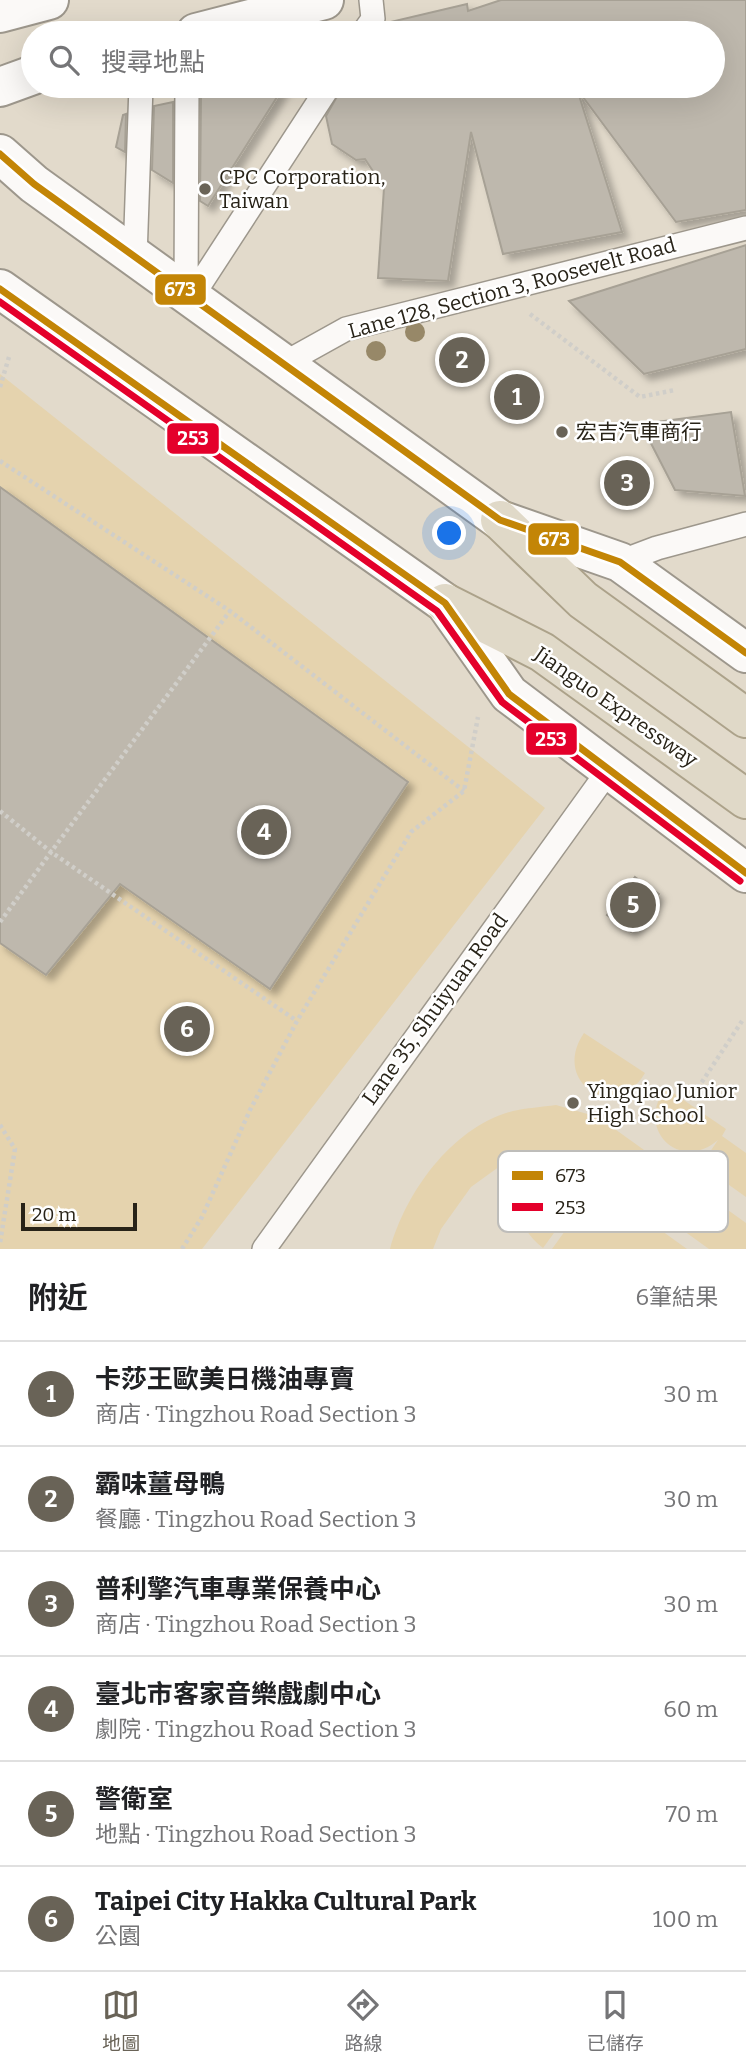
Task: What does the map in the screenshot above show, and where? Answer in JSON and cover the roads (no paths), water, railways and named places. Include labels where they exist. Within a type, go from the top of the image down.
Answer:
[{"type":"highway","points":[[500,520],[583,600],[746,718]]},
{"type":"highway","name":"Jianguo Expressway","points":[[445,603],[542,652],[746,799]]},
{"type":"main road","points":[[0,13],[49,0]]},
{"type":"main road","points":[[243,21],[324,0]]},
{"type":"main road","points":[[0,87],[21,79]]},
{"type":"main road","points":[[0,154],[34,184],[500,520],[620,562],[746,653]]},
{"type":"main road","points":[[0,289],[445,603],[509,694],[746,873]]},
{"type":"lane","points":[[371,0],[372,21]]},
{"type":"lane","points":[[135,257],[141,98]]},
{"type":"lane","points":[[187,98],[189,295]]},
{"type":"lane","points":[[189,295],[321,98]]},
{"type":"lane","name":"Lane 128, Section 3, Roosevelt Road","points":[[283,364],[346,329],[746,228]]},
{"type":"lane","points":[[620,562],[657,548],[746,524]]},
{"type":"lane","name":"Lane 35, Shuiyuan Road","points":[[264,1249],[609,770]]},
{"type":"place","name":"CPC Corporation, Taiwan","points":[[205,189]]},
{"type":"place","name":"霸味薑母鴨","points":[[462,360]]},
{"type":"place","name":"卡莎王歐美日機油專賣","points":[[517,397]]},
{"type":"place","name":"宏吉汽車商行","points":[[562,432]]},
{"type":"place","name":"普利擎汽車專業保養中心","points":[[627,483]]},
{"type":"place","name":"臺北市客家音樂戲劇中心","points":[[264,832]]},
{"type":"place","name":"警衛室","points":[[633,905]]},
{"type":"place","name":"Taipei City Hakka Cultural Park","points":[[187,1029]]},
{"type":"place","name":"Yingqiao Junior High School","points":[[573,1103]]}]
